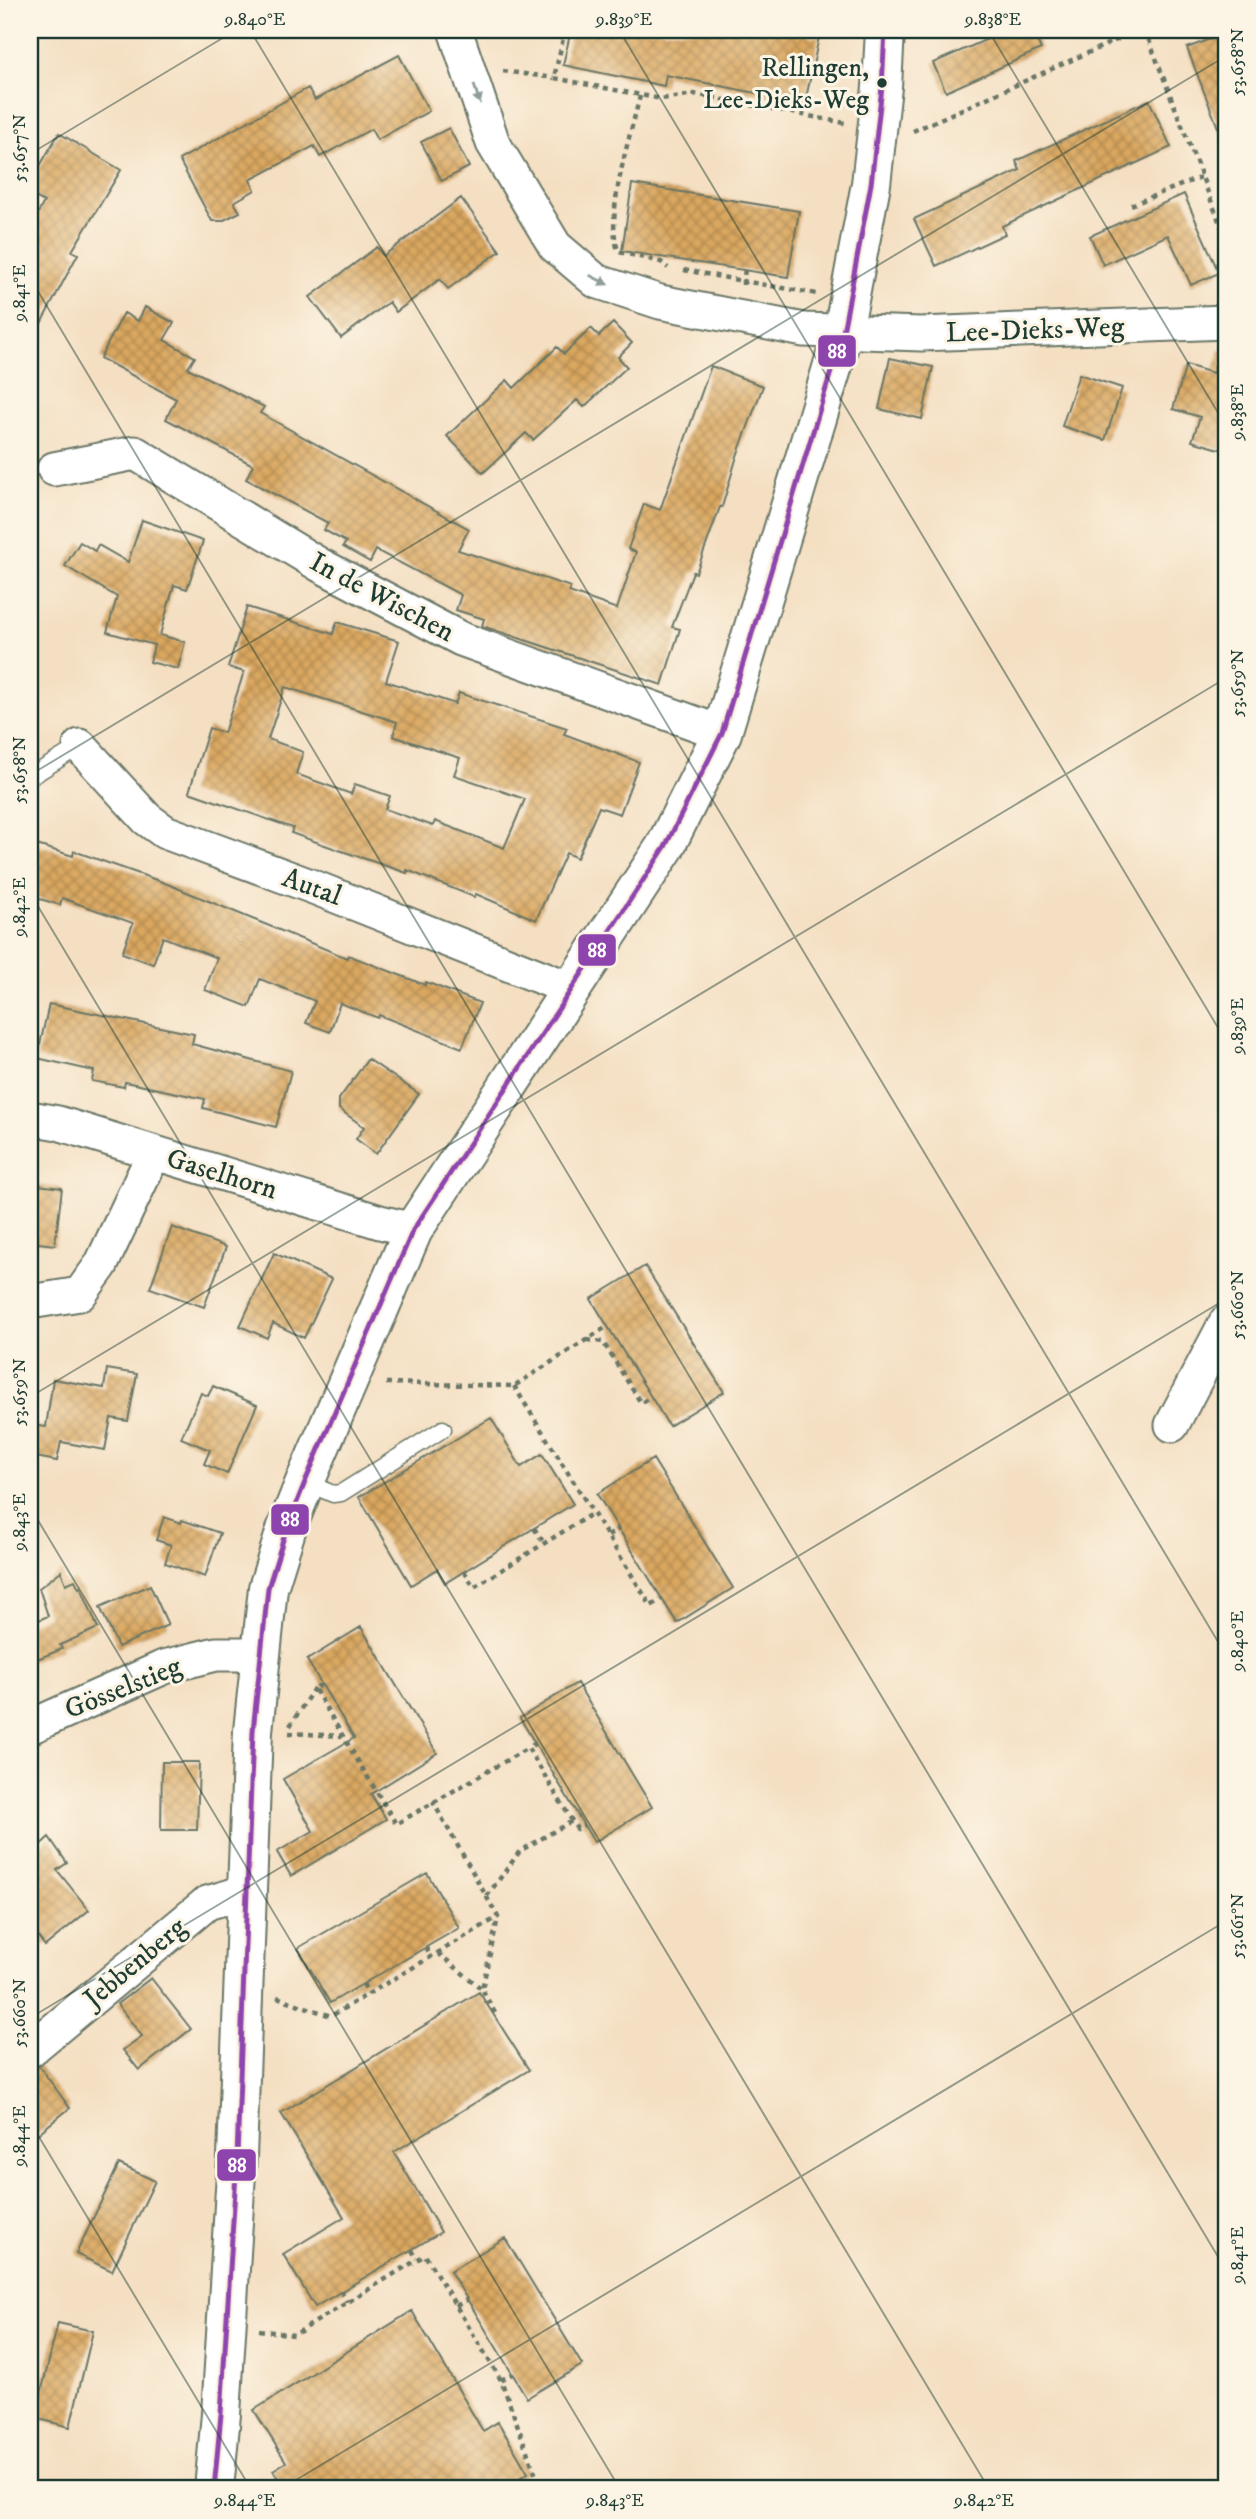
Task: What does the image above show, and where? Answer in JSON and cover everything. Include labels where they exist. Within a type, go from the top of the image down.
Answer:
[{"type":"street","name":"Lee-Dieks-Weg","points":[[455,30],[493,143],[555,246],[596,281],[660,302],[796,329],[921,334],[1226,322]]},
{"type":"street","points":[[214,2489],[237,2157],[253,1731],[268,1588],[287,1527],[305,1482],[414,1230],[665,847],[722,733],[843,332],[871,184],[883,87],[885,30]]},
{"type":"street","name":"In de Wischen","points":[[54,469],[135,453],[320,565],[461,639],[722,733]]},
{"type":"street","name":"Autal","points":[[80,746],[147,819],[166,832],[316,887],[571,989]]},
{"type":"street","name":"Gaselhorn","points":[[30,1118],[58,1123],[414,1230]]},
{"type":"street","points":[[30,1302],[80,1294],[101,1265],[153,1153]]},
{"type":"street","points":[[1172,1425],[1226,1322]]},
{"type":"street","name":"Gösselstieg","points":[[30,1727],[164,1667],[216,1654],[260,1654]]},
{"type":"street","name":"Jebbenberg","points":[[30,2050],[206,1903],[248,1891]]},
{"type":"lane","points":[[30,775],[80,746]]},
{"type":"lane","points":[[305,1482],[333,1494],[341,1493],[443,1429]]},
{"type":"path","points":[[554,78],[565,30]]},
{"type":"path","points":[[907,134],[1139,30]]},
{"type":"path","points":[[1146,30],[1226,239]]},
{"type":"path","points":[[468,66],[554,78],[660,99],[694,93],[856,125]]},
{"type":"path","points":[[640,96],[616,196],[614,243],[619,252],[660,262],[666,267],[818,295]]},
{"type":"path","points":[[1131,205],[1201,177]]},
{"type":"path","points":[[739,316],[745,270]]},
{"type":"path","points":[[381,1383],[514,1386],[608,1326]]},
{"type":"path","points":[[586,1340],[603,1342],[641,1403],[651,1397]]},
{"type":"path","points":[[514,1386],[651,1606],[662,1599]]},
{"type":"path","points":[[464,1571],[474,1587],[593,1513]]},
{"type":"path","points":[[534,1528],[544,1543]]},
{"type":"path","points":[[607,1536],[619,1529]]},
{"type":"path","points":[[321,1685],[314,1688],[285,1733],[344,1737]]},
{"type":"path","points":[[314,1688],[396,1824],[536,1743]]},
{"type":"path","points":[[528,1748],[577,1829],[584,1825]]},
{"type":"path","points":[[361,1766],[368,1762]]},
{"type":"path","points":[[433,1802],[498,1917],[482,1989]]},
{"type":"path","points":[[486,1896],[520,1851],[572,1821]]},
{"type":"path","points":[[274,1996],[331,2016],[498,1917]]},
{"type":"path","points":[[426,1948],[431,1957]]},
{"type":"path","points":[[438,1953],[482,1989],[495,2013]]},
{"type":"path","points":[[363,1984],[369,1994]]},
{"type":"path","points":[[412,2250],[417,2259]]},
{"type":"path","points":[[253,2329],[294,2334],[425,2255],[501,2380],[538,2481],[524,2489]]},
{"type":"path","points":[[341,2291],[347,2302]]},
{"type":"path","points":[[456,2306],[468,2299]]},
{"type":"path","points":[[501,2380],[512,2374]]},
{"type":"building","points":[[571,30],[785,30],[819,37],[805,103],[666,75],[664,86],[563,65]]},
{"type":"building","points":[[1008,30],[1032,30],[1041,49],[946,92],[933,63]]},
{"type":"building","points":[[1226,33],[1226,143],[1224,143],[1187,48]]},
{"type":"building","points":[[399,55],[429,111],[377,140],[371,129],[320,157],[314,146],[250,180],[255,190],[234,202],[240,212],[222,221],[212,221],[179,160],[308,88],[315,100]]},
{"type":"building","points":[[1149,100],[1171,147],[1002,226],[1005,234],[936,266],[914,219],[1020,170],[1016,161]]},
{"type":"building","points":[[449,128],[469,167],[442,181],[421,142]]},
{"type":"building","points":[[59,133],[121,170],[72,251],[78,254],[30,344],[30,228],[44,202],[30,194],[30,183]]},
{"type":"building","points":[[632,184],[799,211],[788,277],[622,251]]},
{"type":"building","points":[[1184,194],[1219,273],[1191,285],[1168,235],[1103,265],[1090,236]]},
{"type":"building","points":[[461,198],[500,251],[448,289],[440,279],[396,312],[389,302],[341,338],[310,297],[377,247],[383,256]]},
{"type":"building","points":[[145,307],[174,323],[164,340],[195,357],[188,368],[264,407],[260,413],[469,529],[458,550],[571,587],[569,592],[617,609],[636,552],[628,549],[644,504],[660,510],[711,366],[763,386],[737,456],[722,507],[672,627],[680,629],[662,685],[482,626],[484,619],[456,610],[461,595],[376,550],[370,562],[343,547],[346,542],[324,530],[328,523],[246,479],[253,465],[166,419],[176,399],[100,358],[124,313],[138,321]]},
{"type":"building","points":[[613,323],[632,343],[618,357],[627,367],[584,407],[577,400],[533,440],[526,433],[483,473],[447,436],[507,380],[514,388],[557,347],[564,354],[591,328],[599,336]]},
{"type":"building","points":[[1220,350],[1226,351],[1226,451],[1192,441],[1200,417],[1173,409],[1186,365],[1213,373]]},
{"type":"building","points":[[890,358],[933,367],[922,419],[879,409]]},
{"type":"building","points":[[1079,374],[1122,388],[1105,440],[1062,426]]},
{"type":"building","points":[[142,520],[203,541],[187,589],[174,585],[160,635],[185,642],[178,669],[150,662],[154,645],[107,632],[117,597],[65,566],[80,542],[95,551],[98,545],[128,562]]},
{"type":"building","points":[[247,607],[333,634],[337,622],[399,641],[386,681],[455,704],[459,693],[567,728],[564,734],[639,762],[620,814],[599,807],[577,858],[566,853],[536,920],[476,894],[474,897],[407,870],[407,873],[336,849],[291,833],[293,828],[189,792],[209,728],[224,733],[244,672],[228,667]],"holes":[[[285,687],[397,722],[393,736],[460,758],[454,775],[525,799],[504,848],[435,821],[433,826],[385,809],[390,796],[355,784],[351,794],[296,774],[303,752],[268,739]]]},
{"type":"building","points":[[30,843],[73,856],[74,851],[165,883],[347,958],[348,955],[480,1003],[462,1048],[379,1015],[378,1018],[340,1003],[330,1032],[306,1023],[315,1001],[260,979],[249,1007],[205,990],[217,958],[163,937],[153,964],[122,953],[133,923],[62,898],[60,905],[30,896]]},
{"type":"building","points":[[49,1004],[194,1034],[192,1044],[291,1071],[276,1127],[203,1108],[205,1099],[125,1082],[124,1087],[92,1081],[94,1071],[37,1058]]},
{"type":"building","points":[[368,1059],[419,1094],[376,1154],[356,1139],[364,1127],[339,1109],[339,1099]]},
{"type":"building","points":[[30,1184],[62,1188],[55,1245],[30,1242]]},
{"type":"building","points":[[172,1227],[226,1247],[204,1307],[150,1288]]},
{"type":"building","points":[[274,1253],[332,1279],[304,1338],[273,1323],[267,1338],[240,1326]]},
{"type":"building","points":[[645,1266],[724,1392],[669,1426],[591,1299]]},
{"type":"building","points":[[107,1369],[137,1374],[128,1421],[111,1418],[105,1450],[61,1442],[57,1461],[30,1456],[30,1425],[46,1427],[53,1379],[104,1388]]},
{"type":"building","points":[[213,1386],[257,1405],[227,1474],[204,1464],[210,1450],[181,1438],[201,1393],[208,1396]]},
{"type":"building","points":[[491,1418],[521,1467],[542,1454],[573,1504],[445,1583],[437,1569],[411,1585],[359,1497]]},
{"type":"building","points":[[653,1459],[733,1588],[677,1623],[597,1494]]},
{"type":"building","points":[[164,1517],[220,1533],[205,1577],[165,1563],[171,1545],[156,1540]]},
{"type":"building","points":[[61,1571],[66,1584],[75,1580],[79,1588],[81,1587],[98,1628],[60,1645],[62,1649],[30,1662],[30,1624],[48,1616],[39,1588]]},
{"type":"building","points":[[150,1585],[168,1625],[118,1647],[100,1607]]},
{"type":"building","points":[[361,1627],[437,1753],[371,1794],[386,1819],[291,1876],[277,1852],[313,1831],[283,1779],[354,1738],[307,1660]]},
{"type":"building","points":[[577,1683],[652,1807],[594,1842],[520,1718]]},
{"type":"building","points":[[162,1762],[199,1762],[197,1830],[161,1830]]},
{"type":"building","points":[[49,1837],[67,1863],[57,1870],[89,1910],[45,1946],[30,1926],[30,1838],[38,1847]]},
{"type":"building","points":[[427,1873],[459,1928],[330,2003],[298,1948]]},
{"type":"building","points":[[151,1978],[191,2029],[139,2070],[123,2050],[142,2036],[117,2004]]},
{"type":"building","points":[[479,1992],[529,2070],[394,2152],[441,2232],[315,2307],[283,2254],[344,2217],[281,2113]]},
{"type":"building","points":[[39,2066],[70,2108],[30,2140],[30,2069]]},
{"type":"building","points":[[119,2164],[155,2181],[112,2271],[76,2254]]},
{"type":"building","points":[[505,2238],[582,2365],[527,2398],[450,2271]]},
{"type":"building","points":[[412,2311],[483,2431],[498,2422],[528,2473],[500,2489],[284,2489],[273,2470],[286,2462],[254,2410]]},
{"type":"building","points":[[58,2323],[93,2331],[70,2427],[35,2418]]},
{"type":"transit line","name":"88","points":[[214,2489],[237,2157],[253,1731],[268,1588],[287,1527],[305,1482],[413,1230],[665,847],[722,733],[843,332],[871,184],[882,87],[885,30]]},
{"type":"place","name":"Rellingen, Lee-Dieks-Weg","points":[[882,83]]}]
